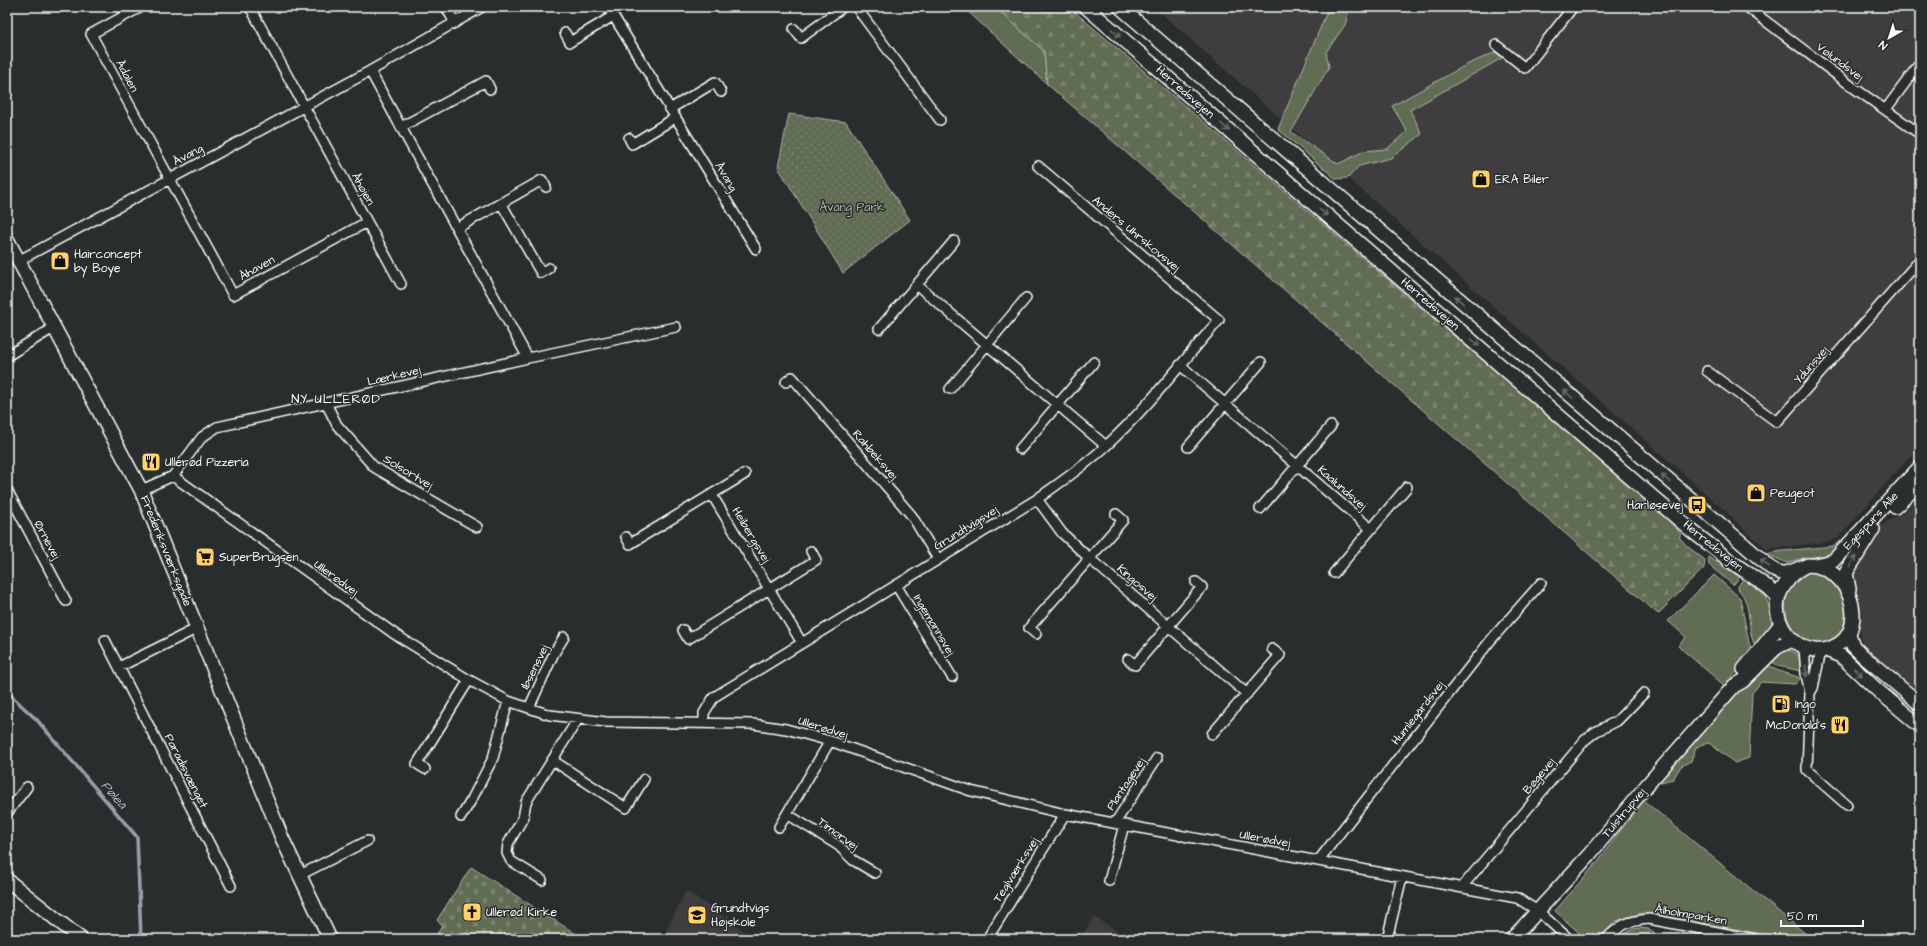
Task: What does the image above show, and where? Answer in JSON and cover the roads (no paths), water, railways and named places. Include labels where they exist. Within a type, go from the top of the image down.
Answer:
[{"type":"street","name":"Ådalen","points":[[141,7],[91,34],[170,179]]},
{"type":"street","points":[[250,7],[304,107]]},
{"type":"street","points":[[446,7],[455,23]]},
{"type":"street","name":"Åvang","points":[[18,261],[370,71],[482,7]]},
{"type":"street","name":"Åvang","points":[[608,7],[756,249]]},
{"type":"street","points":[[794,29],[801,38],[843,7]]},
{"type":"street","points":[[856,7],[940,120]]},
{"type":"street","name":"Herredsvejen","points":[[1086,7],[1692,531],[1729,560],[1769,588],[1778,597]]},
{"type":"street","name":"Herredsvejen","points":[[1120,7],[1771,568],[1782,573],[1788,573],[1800,568]]},
{"type":"street","points":[[1496,45],[1525,68],[1573,7]]},
{"type":"street","name":"Vølundsvej","points":[[1747,7],[1854,88],[1920,134]]},
{"type":"street","points":[[565,33],[570,42],[613,16]]},
{"type":"street","points":[[1886,109],[1920,63]]},
{"type":"street","points":[[370,71],[528,358]]},
{"type":"street","points":[[401,127],[486,81],[490,89]]},
{"type":"street","points":[[670,109],[715,82],[721,92]]},
{"type":"street","name":"Åhøjen","points":[[304,107],[401,284]]},
{"type":"street","points":[[629,138],[632,144],[675,118]]},
{"type":"street","name":"Anders Uhrskovsvej","points":[[1038,166],[1219,320]]},
{"type":"street","name":"Åhaven","points":[[170,179],[233,295],[367,222]]},
{"type":"street","points":[[457,228],[542,180],[546,187]]},
{"type":"street","points":[[501,203],[541,273],[549,268]]},
{"type":"street","name":"Frederiksværksgade","points":[[7,239],[141,490],[282,838],[330,939]]},
{"type":"street","points":[[880,329],[954,241]]},
{"type":"street","name":"Ydunsvej","points":[[1707,372],[1777,422],[1920,260]]},
{"type":"street","points":[[917,285],[1106,446]]},
{"type":"street","points":[[950,389],[1026,298]]},
{"type":"street","name":"Grundtvigsvej","points":[[704,722],[704,713],[714,696],[1037,498],[1106,446],[1134,419],[1219,320]]},
{"type":"street","points":[[7,356],[55,327]]},
{"type":"street","name":"Lærkevej","points":[[141,490],[173,476],[202,437],[217,427],[528,358],[676,327]]},
{"type":"street","points":[[1020,449],[1094,362]]},
{"type":"street","points":[[1188,447],[1261,362]]},
{"type":"street","name":"Kaalundsvej","points":[[1180,365],[1371,529]]},
{"type":"street","name":"Rahbeksvej","points":[[786,382],[792,377],[912,516],[938,559]]},
{"type":"street","name":"Solsortvej","points":[[326,403],[331,416],[337,425],[374,467],[477,527]]},
{"type":"street","points":[[1260,509],[1331,426]]},
{"type":"street","name":"Egespurs Alle","points":[[1815,565],[1833,561],[1920,467]]},
{"type":"street","points":[[626,537],[630,544],[745,474]]},
{"type":"street","name":"Ullerødvej","points":[[173,476],[396,636],[469,680],[508,701],[550,715],[606,722],[704,722],[753,724],[786,729],[830,741],[971,791],[1065,814],[1517,898],[1538,911]]},
{"type":"street","name":"Egespurs Alle","points":[[1851,597],[1846,573],[1868,535],[1885,515],[1920,483]]},
{"type":"street","points":[[1334,573],[1407,487]]},
{"type":"street","name":"Ørnevej","points":[[7,490],[66,601]]},
{"type":"street","name":"Heibergsvej","points":[[712,494],[802,643]]},
{"type":"street","name":"Kingosvej","points":[[1037,498],[1062,533],[1247,694]]},
{"type":"street","points":[[1036,634],[1029,628],[1123,520],[1116,514]]},
{"type":"street","points":[[683,630],[688,639],[816,560],[811,552]]},
{"type":"street","points":[[1824,651],[1835,647],[1849,634],[1853,622],[1851,597],[1838,577],[1828,570],[1815,565],[1800,568],[1790,578],[1778,597],[1778,614],[1781,624],[1792,640],[1804,648],[1824,651],[1841,656],[1876,689],[1920,726]]},
{"type":"street","points":[[1128,659],[1135,665],[1202,587],[1196,582]]},
{"type":"street","name":"Humlegårdsvej","points":[[1318,861],[1490,641],[1541,583]]},
{"type":"street","name":"Ingemannsvej","points":[[896,585],[952,677]]},
{"type":"street","name":"Tulstrupvej","points":[[1512,939],[1734,686],[1738,676],[1781,624]]},
{"type":"street","points":[[119,668],[198,628]]},
{"type":"street","points":[[1849,634],[1853,646],[1863,656],[1920,704]]},
{"type":"street","name":"Ibsensvej","points":[[529,708],[554,653],[564,637]]},
{"type":"street","name":"Paradisvænget","points":[[105,640],[231,886]]},
{"type":"street","name":"Tulstrupvej","points":[[1734,686],[1742,682],[1777,647],[1792,640]]},
{"type":"street","points":[[1804,648],[1806,674],[1810,693],[1807,770],[1847,804]]},
{"type":"street","points":[[1212,734],[1280,655],[1272,649]]},
{"type":"street","points":[[1810,693],[1813,688],[1824,651]]},
{"type":"street","points":[[425,769],[417,764],[469,680]]},
{"type":"street","name":"Bøgevej","points":[[1462,887],[1585,740],[1595,732],[1617,721],[1644,693]]},
{"type":"street","points":[[461,817],[472,800],[493,758],[508,701]]},
{"type":"street","points":[[542,880],[511,860],[507,853],[508,844],[524,818],[526,802],[578,719]]},
{"type":"street","points":[[779,827],[830,741]]},
{"type":"street","name":"Plantagevej","points":[[1115,823],[1157,758]]},
{"type":"street","points":[[552,760],[626,808],[644,779]]},
{"type":"street","points":[[7,813],[27,787]]},
{"type":"street","name":"Timorvej","points":[[787,814],[839,846],[853,860],[875,874]]},
{"type":"street","name":"Teglværksvej","points":[[987,939],[1065,814]]},
{"type":"street","points":[[1109,881],[1124,825]]},
{"type":"street","points":[[300,875],[367,841]]},
{"type":"street","points":[[1387,939],[1402,877]]},
{"type":"street","points":[[7,880],[81,939]]},
{"type":"street","points":[[1538,911],[1569,939]]},
{"type":"street","name":"Ålholmparken","points":[[1606,939],[1619,926],[1632,921],[1649,919],[1754,939]]},
{"type":"waterway","name":"Pøleå","points":[[7,12],[15,7]]},
{"type":"waterway","name":"Pøleå","points":[[7,692],[37,720],[137,837],[141,939]]},
{"type":"place","name":"ERA Biler","points":[[1481,179]]},
{"type":"place","name":"Hairconcept by Boye","points":[[60,261]]},
{"type":"place","name":"Ullerød Pizzeria","points":[[151,462]]},
{"type":"place","name":"Peugeot","points":[[1756,493]]},
{"type":"place","name":"Harløsevej","points":[[1697,505]]},
{"type":"place","name":"SuperBrugsen","points":[[205,557]]},
{"type":"place","name":"Ingo","points":[[1781,704]]},
{"type":"place","name":"McDonald's","points":[[1840,725]]},
{"type":"place","name":"Ullerød Kirke","points":[[472,912]]},
{"type":"place","name":"Grundtvigs Højskole","points":[[697,915]]},
{"type":"district","name":"NY ULLERØD","points":[[336,399]]},
{"type":"park label","name":"Åvang Park","points":[[852,207]]}]
